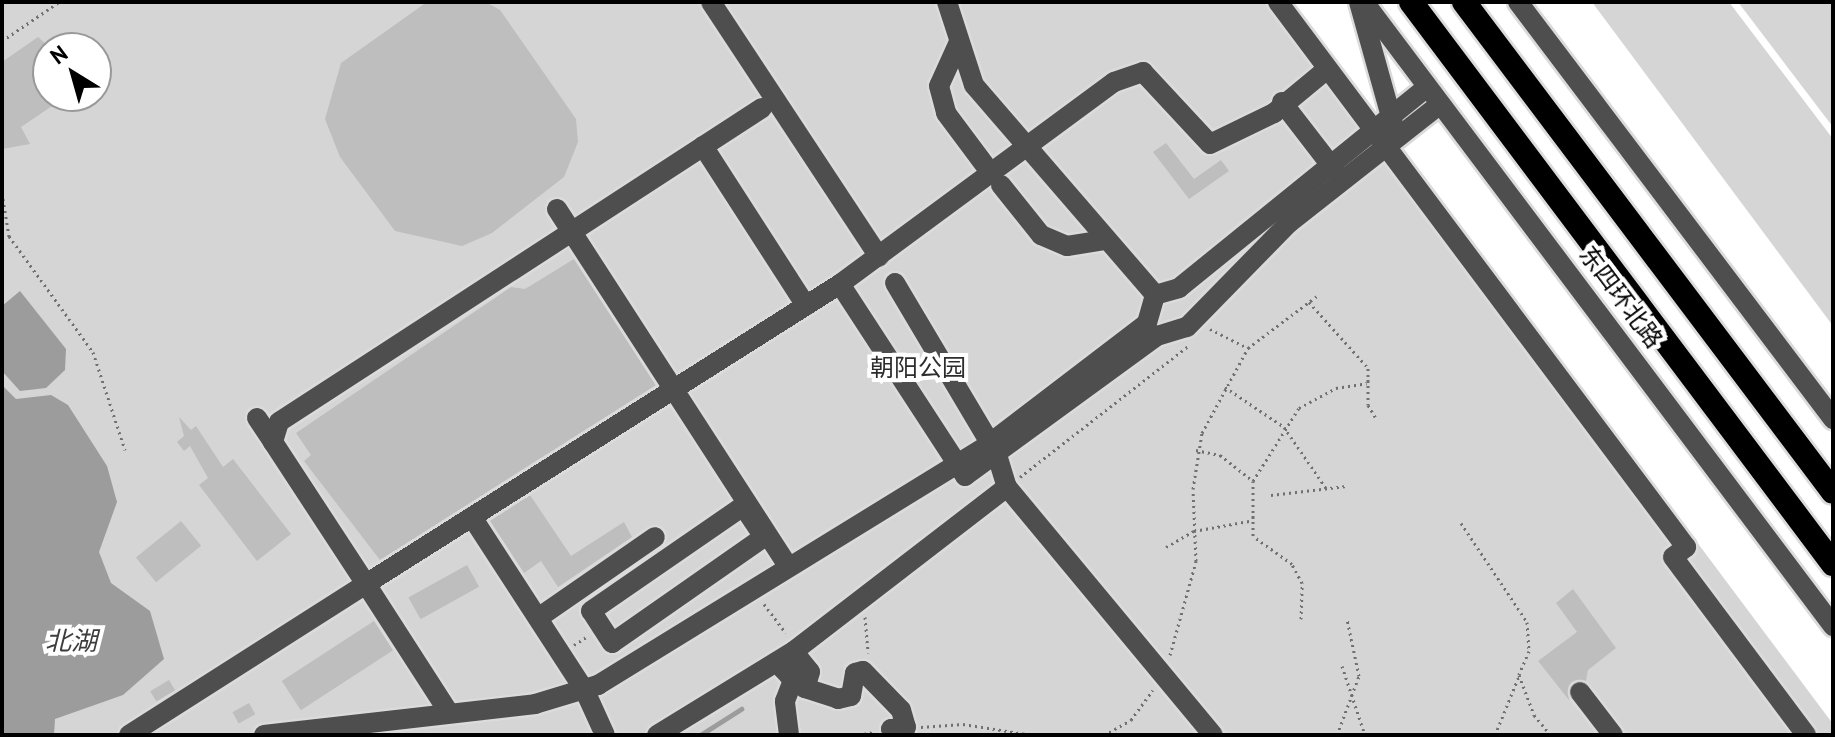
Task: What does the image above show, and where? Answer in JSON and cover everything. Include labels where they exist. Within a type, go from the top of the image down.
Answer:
[{"type":"highway","name":"东四环北路","points":[[1411,2],[1833,564]]},
{"type":"highway","points":[[1464,2],[1833,492]]},
{"type":"street","points":[[711,2],[879,257]]},
{"type":"street","points":[[947,2],[974,85],[1155,295],[1152,329]]},
{"type":"street","points":[[1278,2],[1326,70],[1387,131],[1686,547],[1673,557],[1806,735]]},
{"type":"street","points":[[1361,2],[1387,131]]},
{"type":"street","name":"东四环北路","points":[[1361,2],[1833,626]]},
{"type":"street","points":[[1518,2],[1833,419]]},
{"type":"street","points":[[959,42],[939,86],[946,113],[984,164]]},
{"type":"street","points":[[142,732],[672,387],[715,372],[879,257],[1026,148],[1139,72],[1201,143],[1222,142],[1326,70]]},
{"type":"street","points":[[264,735],[449,713],[585,691],[954,464],[993,449],[1152,329],[1196,319],[1344,182],[1426,88]]},
{"type":"street","points":[[1282,102],[1344,182]]},
{"type":"street","points":[[1155,295],[1179,288],[1328,162],[1440,104]]},
{"type":"street","points":[[273,442],[279,422],[762,108]]},
{"type":"street","points":[[703,146],[806,306]]},
{"type":"street","points":[[1001,185],[1041,235],[1067,246],[1106,240]]},
{"type":"street","points":[[557,209],[788,566]]},
{"type":"street","points":[[895,283],[993,449],[1007,487],[1205,733]]},
{"type":"street","points":[[840,284],[954,464]]},
{"type":"street","points":[[1179,288],[1195,303],[1196,319]]},
{"type":"street","points":[[257,418],[449,713]]},
{"type":"street","points":[[657,735],[717,705],[800,646],[1007,487]]},
{"type":"street","points":[[743,506],[764,537],[612,643],[602,628],[591,611],[743,506]]},
{"type":"street","points":[[472,517],[585,691],[605,735]]},
{"type":"street","points":[[538,618],[655,537]]},
{"type":"street","points":[[789,735],[785,701],[793,680],[783,669],[798,657],[810,672],[805,688],[838,699],[851,696],[855,673],[875,682],[901,710],[906,727],[892,732]]},
{"type":"street","points":[[1580,692],[1613,735]]},
{"type":"path","points":[[2,41],[59,2]]},
{"type":"path","points":[[2,193],[9,236],[93,352],[125,450]]},
{"type":"path","points":[[1104,735],[1131,720],[1161,679],[1185,616],[1194,531],[1196,450],[1225,387],[1248,348],[1317,296]]},
{"type":"path","points":[[1309,302],[1361,357],[1377,420]]},
{"type":"path","points":[[1007,487],[1211,328],[1248,348]]},
{"type":"path","points":[[1301,619],[1297,573],[1253,536],[1250,520],[1253,481],[1284,427],[1311,401],[1367,383]]},
{"type":"path","points":[[1225,387],[1284,427],[1326,488]]},
{"type":"path","points":[[1196,450],[1220,455],[1253,481]]},
{"type":"path","points":[[1271,495],[1346,486]]},
{"type":"path","points":[[1166,547],[1194,531],[1250,520]]},
{"type":"path","points":[[1461,523],[1527,622],[1529,651],[1495,735]]},
{"type":"path","points":[[752,588],[800,646]]},
{"type":"path","points":[[867,593],[875,682]]},
{"type":"path","points":[[1337,735],[1356,693],[1358,658],[1347,619]]},
{"type":"path","points":[[560,653],[602,628]]},
{"type":"path","points":[[1342,666],[1356,693],[1365,735]]},
{"type":"path","points":[[1519,675],[1534,715],[1551,735]]},
{"type":"path","points":[[858,735],[963,724],[1032,735]]},
{"type":"green space","name":"朝阳公园","points":[[2,2],[1293,2],[1833,724],[1833,735],[2,735]]},
{"type":"green space","points":[[1592,2],[1729,2],[1833,139],[1833,326]]},
{"type":"green space","points":[[1738,2],[1833,2],[1833,127]]},
{"type":"water","points":[[20,291],[66,349],[65,370],[46,388],[20,391],[2,371],[2,306]]},
{"type":"water","name":"北湖","points":[[2,385],[16,399],[51,395],[68,405],[107,466],[117,502],[99,552],[111,583],[150,611],[164,659],[123,695],[55,719],[54,735],[2,735]]},
{"type":"building","points":[[427,2],[486,2],[500,10],[576,119],[578,142],[564,177],[492,233],[462,246],[395,231],[340,157],[325,119],[341,63]]},
{"type":"building","points":[[32,41],[32,112],[43,112],[21,127],[30,144],[2,149],[2,62]]},
{"type":"building","points":[[1166,143],[1194,179],[1221,160],[1229,171],[1189,199],[1153,152]]},
{"type":"building","points":[[574,259],[656,385],[380,560],[304,461],[311,455],[296,433],[511,287],[525,289]]},
{"type":"building","points":[[179,417],[191,430],[196,426],[223,467],[233,459],[291,534],[257,561],[199,485],[208,478],[190,446],[184,451],[177,442],[184,436]]},
{"type":"building","points":[[530,495],[571,556],[624,522],[632,537],[558,587],[541,561],[524,573],[490,521]]},
{"type":"building","points":[[181,521],[201,546],[156,582],[136,558]]},
{"type":"building","points":[[467,565],[479,587],[421,619],[408,597]]},
{"type":"building","points":[[1573,589],[1616,648],[1588,670],[1586,681],[1572,682],[1569,700],[1538,661],[1577,632],[1556,603]]},
{"type":"building","points":[[374,621],[393,650],[301,710],[282,681]]},
{"type":"building","points":[[169,680],[175,690],[156,702],[150,691]]},
{"type":"building","points":[[249,703],[255,714],[239,724],[232,712]]},
{"type":"waterway","points":[[700,735],[741,709]]}]
